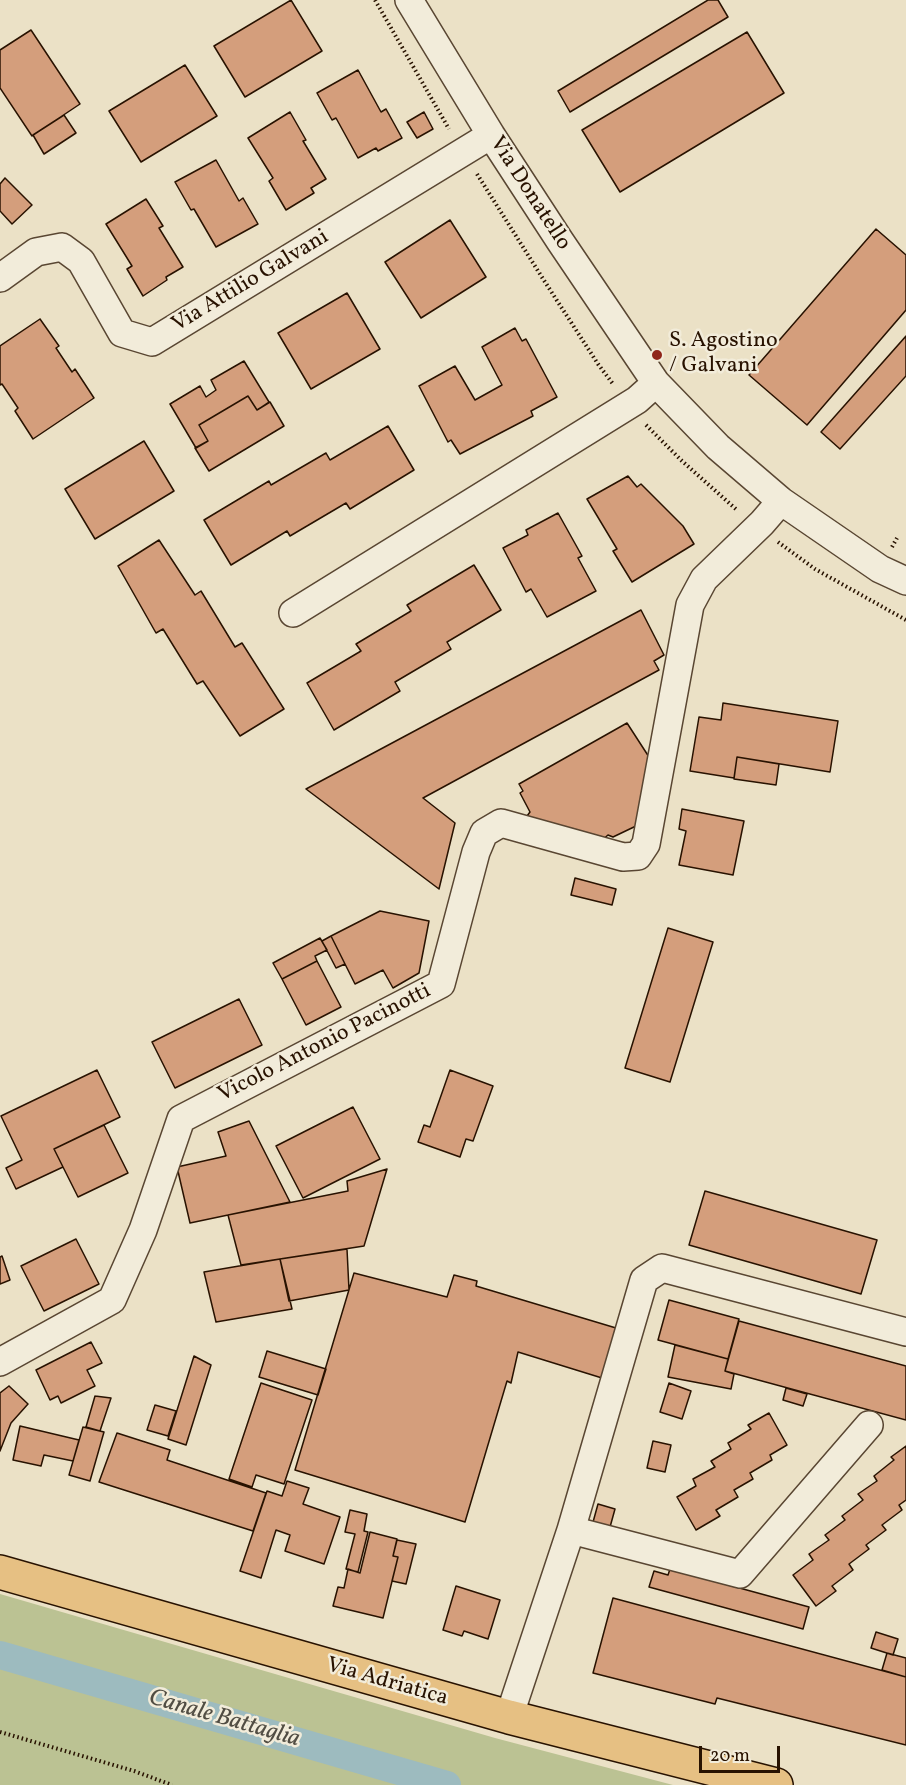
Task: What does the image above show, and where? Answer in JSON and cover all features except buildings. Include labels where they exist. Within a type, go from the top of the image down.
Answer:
[{"type":"main road","name":"Via Adriatica","points":[[0,1572],[509,1717],[776,1785]]},
{"type":"street","name":"Via Donatello","points":[[409,0],[491,135],[656,383],[718,447],[782,501],[880,568],[906,581]]},
{"type":"street","name":"Via Attilio Galvani","points":[[0,279],[36,252],[62,247],[81,261],[122,333],[152,342],[491,135]]},
{"type":"street","points":[[293,613],[637,400],[656,383]]},
{"type":"street","name":"Vicolo Antonio Pacinotti","points":[[0,1362],[112,1300],[143,1230],[181,1119],[441,984],[476,852],[484,832],[501,823],[623,856],[638,855],[646,843],[690,605],[704,579],[782,501]]},
{"type":"street","points":[[509,1717],[571,1530],[644,1280],[662,1268],[906,1332]]},
{"type":"street","points":[[571,1530],[740,1574],[869,1425]]},
{"type":"path","points":[[885,544],[899,552]]},
{"type":"path","points":[[0,1732],[172,1785]]},
{"type":"green space","points":[[0,1594],[495,1738],[673,1785],[0,1785]]},
{"type":"waterway","name":"Canale Battaglia","points":[[0,1655],[447,1785]]},
{"type":"place","name":"S. Agostino / Galvani","points":[[657,355]]}]
